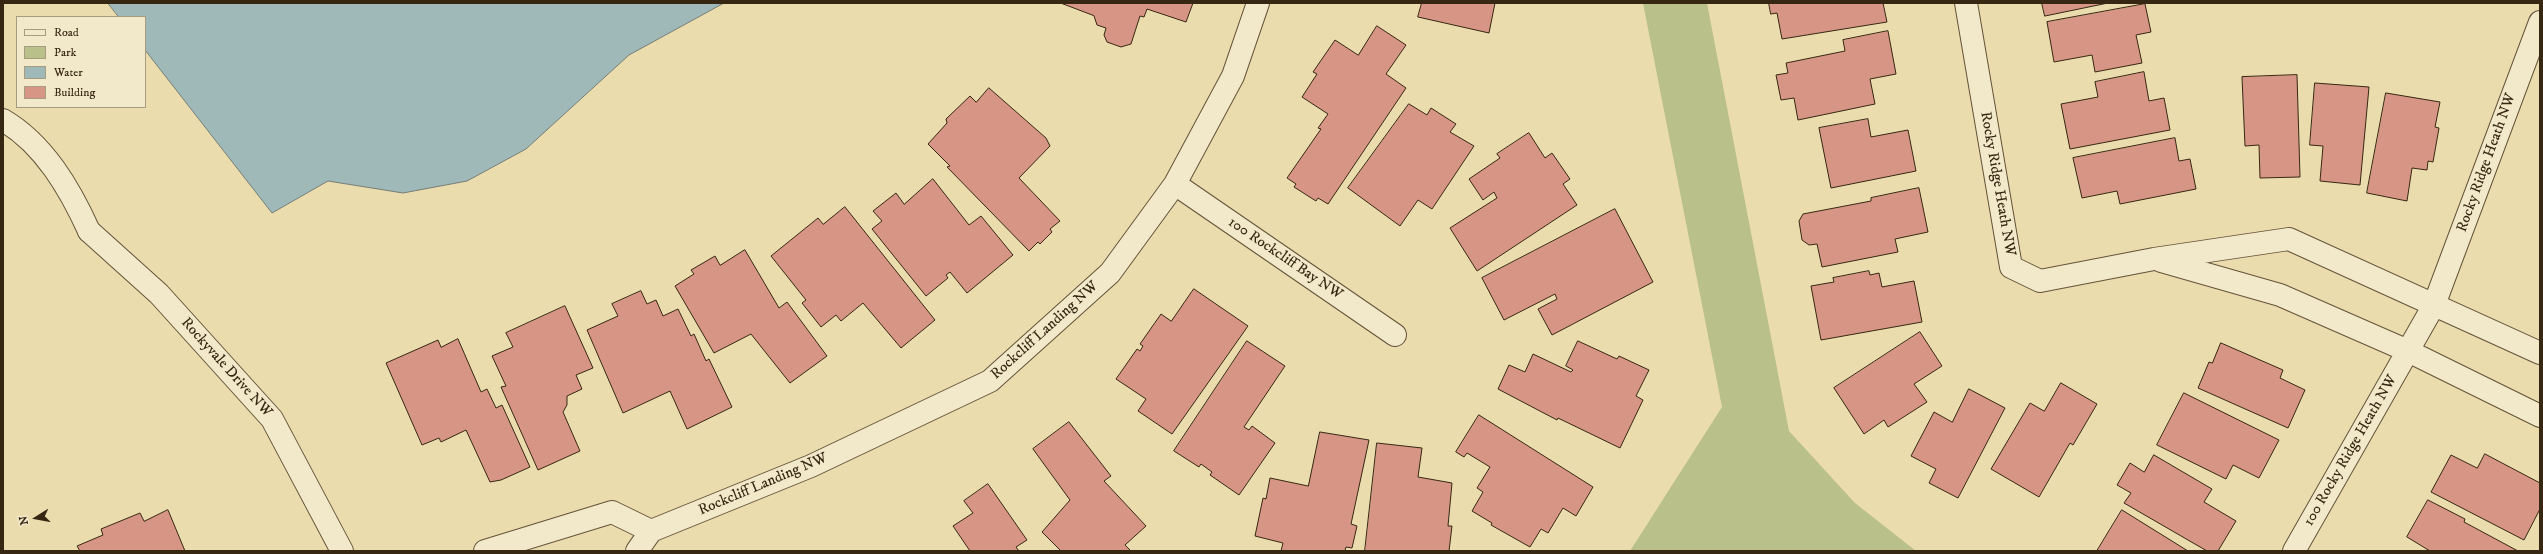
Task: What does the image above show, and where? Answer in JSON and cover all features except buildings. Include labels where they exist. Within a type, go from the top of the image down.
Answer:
[{"type":"street","name":"Rockcliff Landing NW","points":[[651,531],[811,466],[990,381],[1110,273],[1175,184],[1233,76],[1258,3]]},
{"type":"street","name":"Rocky Ridge Heath NW","points":[[1966,3],[2011,267],[2040,281],[2154,260],[2289,239],[2540,353]]},
{"type":"street","name":"Rocky Ridge Heath NW","points":[[2408,351],[2434,305],[2540,22]]},
{"type":"street","name":"Rockyvale Drive NW","points":[[3,120],[25,135],[63,181],[90,231],[159,294],[272,419],[342,551]]},
{"type":"street","name":"100 Rockcliff Bay NW","points":[[1175,184],[1395,335]]},
{"type":"street","name":"Rocky Ridge Heath NW","points":[[2154,260],[2280,295],[2408,351],[2540,416]]},
{"type":"street","name":"100 Rocky Ridge Heath NW","points":[[2294,551],[2408,351]]},
{"type":"street","points":[[485,551],[612,512],[651,531],[637,551]]},
{"type":"green space","points":[[1643,3],[1707,3],[1789,431],[1855,503],[1916,551],[1630,551],[1722,407]]},
{"type":"water","points":[[108,3],[724,3],[629,55],[526,149],[467,181],[403,193],[328,181],[272,213],[146,51],[146,16],[118,16]]}]
